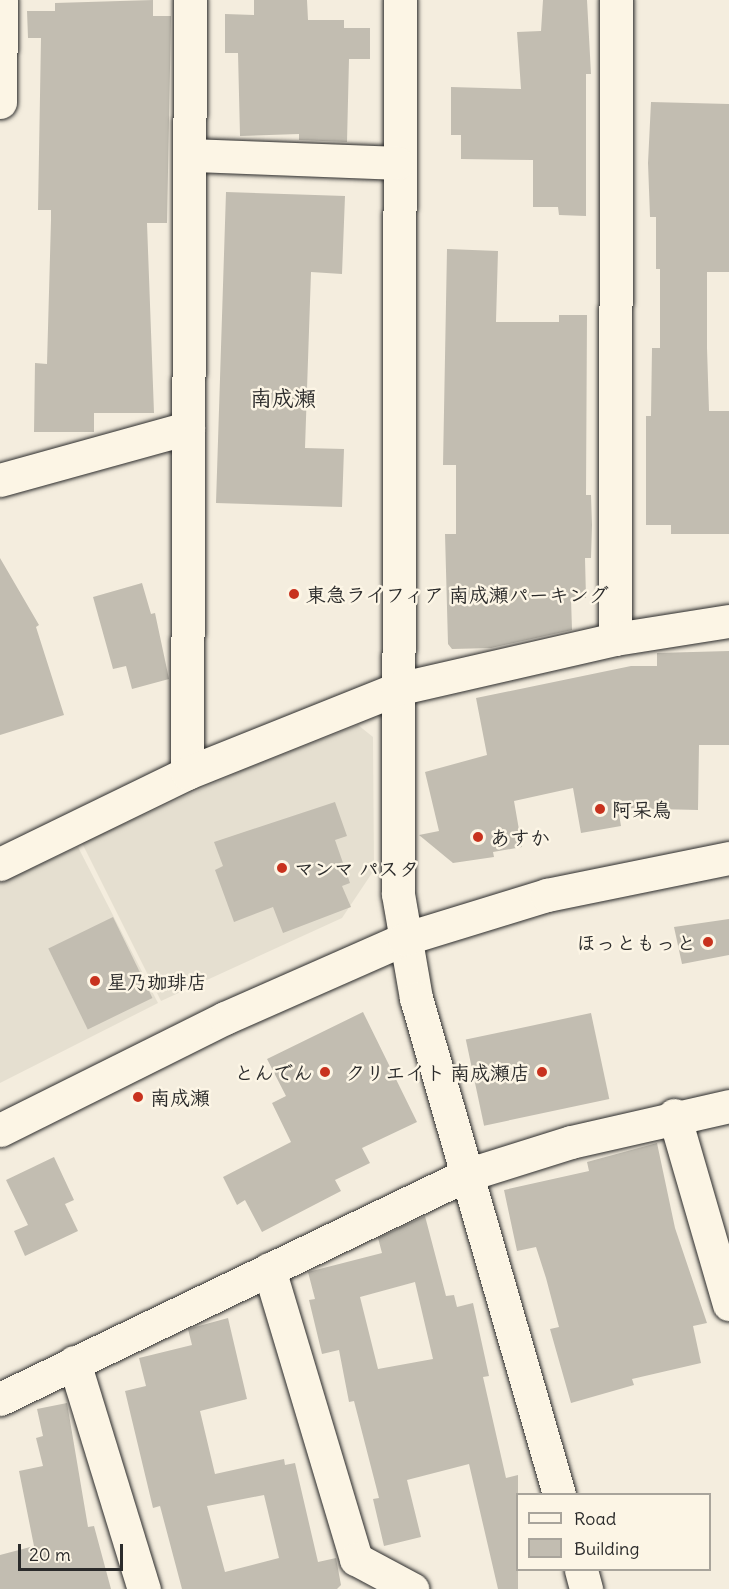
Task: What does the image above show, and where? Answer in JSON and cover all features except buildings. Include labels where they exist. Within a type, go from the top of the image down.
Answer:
[{"type":"street","points":[[0,102],[1,0]]},
{"type":"street","points":[[187,773],[192,155],[190,0]]},
{"type":"street","points":[[400,0],[396,163],[398,894],[404,939],[466,1175],[559,1493]]},
{"type":"street","points":[[615,639],[616,0]]},
{"type":"street","points":[[192,155],[396,163]]},
{"type":"street","points":[[0,480],[188,428]]},
{"type":"street","points":[[0,864],[187,773],[397,689],[615,639],[729,621]]},
{"type":"street","points":[[0,1130],[225,1018],[404,939],[547,895],[729,858]]},
{"type":"street","points":[[0,1399],[466,1175],[674,1115],[729,1106]]},
{"type":"street","points":[[674,1115],[729,1304]]},
{"type":"street","points":[[270,1269],[356,1558],[412,1589]]},
{"type":"street","points":[[74,1362],[144,1589]]},
{"type":"street","points":[[581,1571],[586,1589]]},
{"type":"shaded area","points":[[358,725],[373,737],[374,870],[342,918],[161,1001],[82,843],[241,771]]},
{"type":"shaded area","points":[[78,847],[158,1003],[0,1083],[0,883]]},
{"type":"place","name":"東急ライフィア 南成瀬パーキング","points":[[294,594]]},
{"type":"place","name":"阿呆鳥","points":[[600,809]]},
{"type":"place","name":"あすか","points":[[478,837]]},
{"type":"place","name":"マンマ パスタ","points":[[282,868]]},
{"type":"place","name":"ほっともっと","points":[[708,942]]},
{"type":"place","name":"星乃珈琲店","points":[[95,981]]},
{"type":"place","name":"とんでん","points":[[325,1072]]},
{"type":"place","name":"クリエイト 南成瀬店","points":[[542,1072]]},
{"type":"place","name":"南成瀬","points":[[138,1097]]},
{"type":"district","name":"南成瀬","points":[[283,399]]}]
